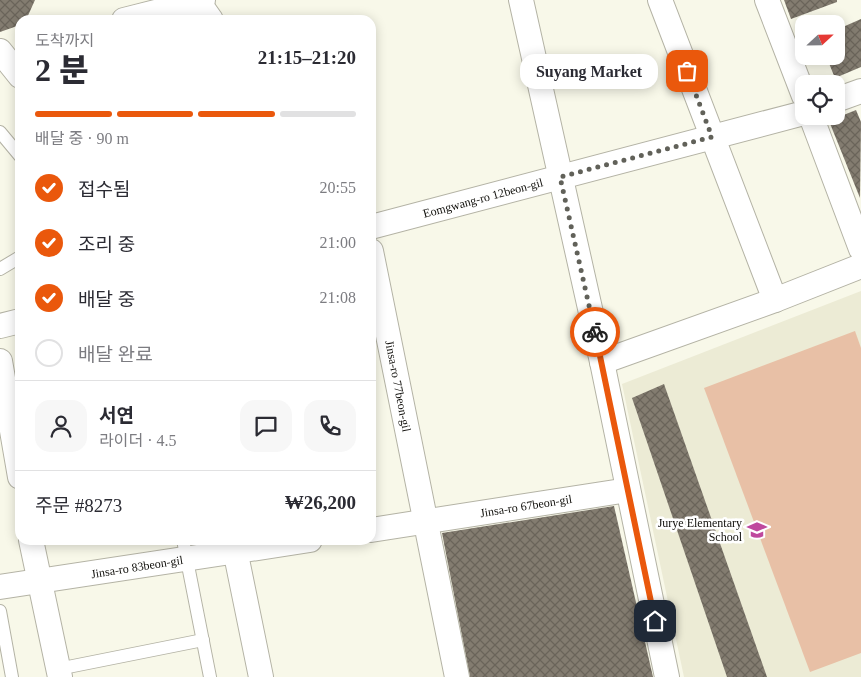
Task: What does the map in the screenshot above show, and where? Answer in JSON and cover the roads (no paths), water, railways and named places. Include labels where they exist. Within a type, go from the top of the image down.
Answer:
[{"type":"street","points":[[143,15],[199,0],[209,15]]},
{"type":"street","points":[[521,0],[602,362],[667,677]]},
{"type":"street","points":[[766,0],[796,75]]},
{"type":"street","points":[[661,2],[775,300]]},
{"type":"street","points":[[15,48],[0,52],[15,70]]},
{"type":"street","points":[[845,97],[861,91]]},
{"type":"street","name":"Eomgwang-ro 12beon-gil","points":[[376,226],[795,114]]},
{"type":"street","points":[[815,125],[861,249]]},
{"type":"street","points":[[602,362],[775,300],[861,266]]},
{"type":"street","name":"Jinsa-ro 77beon-gil","points":[[376,275],[457,677]]},
{"type":"street","points":[[0,326],[15,322]]},
{"type":"street","points":[[0,361],[15,444]]},
{"type":"street","name":"Jinsa-ro 67beon-gil","points":[[425,522],[628,490]]},
{"type":"street","points":[[376,529],[425,522]]},
{"type":"street","points":[[32,545],[38,582],[59,673]]},
{"type":"street","points":[[247,545],[234,546],[261,677]]},
{"type":"street","name":"Jinsa-ro 83beon-gil","points":[[0,587],[38,582],[185,550],[234,546]]},
{"type":"lane","points":[[0,132],[15,150]]},
{"type":"lane","points":[[0,269],[15,261]]},
{"type":"lane","points":[[185,550],[210,677]]},
{"type":"lane","points":[[0,611],[8,674]]},
{"type":"lane","points":[[59,673],[202,640]]},
{"type":"place","name":"Suyang Market","points":[[687,71]]},
{"type":"place","name":"Jurye Elementary School","points":[[757,530]]}]
